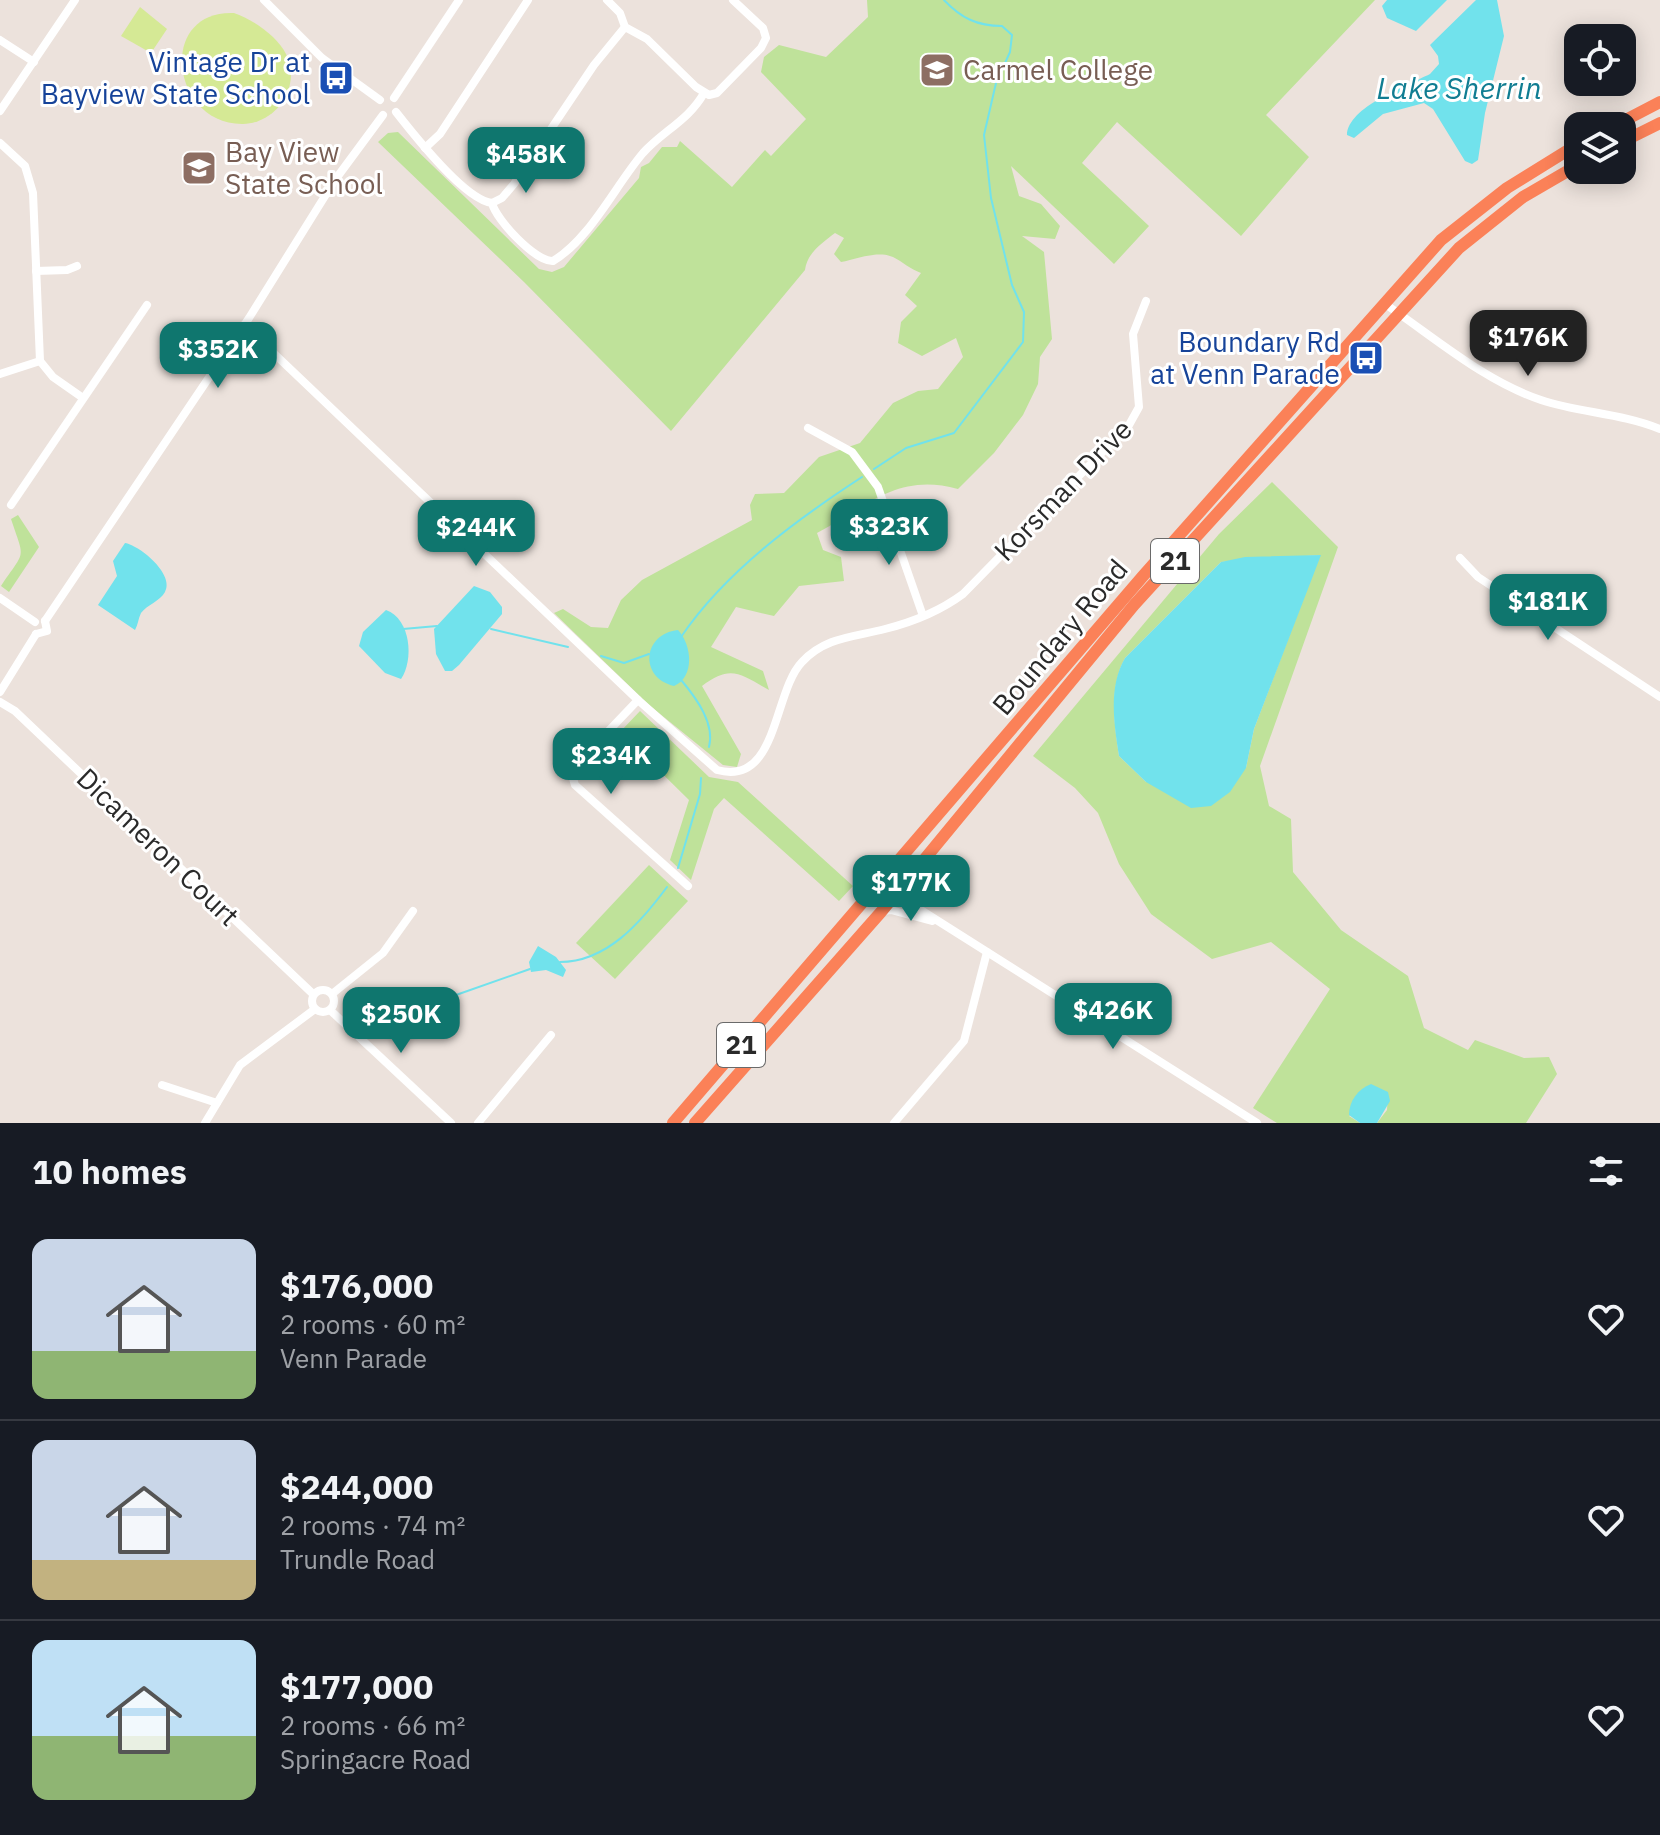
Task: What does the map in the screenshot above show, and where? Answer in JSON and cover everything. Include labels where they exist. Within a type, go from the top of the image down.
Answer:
[{"type":"highway","points":[[1636,115],[1660,102]]},
{"type":"highway","points":[[1636,135],[1660,123]]},
{"type":"highway","name":"Boundary Road","points":[[673,1123],[1152,566],[1441,240],[1507,188],[1564,153]]},
{"type":"highway","name":"Boundary Road","points":[[695,1123],[881,912],[1134,605],[1459,248],[1488,223],[1564,174]]},
{"type":"street","points":[[0,111],[75,0]]},
{"type":"street","points":[[264,0],[322,58],[380,100]]},
{"type":"street","points":[[459,0],[394,98],[396,112],[425,148],[478,199],[492,203],[502,198],[514,184],[594,65],[625,27]]},
{"type":"street","points":[[425,148],[440,134],[528,0]]},
{"type":"street","points":[[607,0],[620,13],[625,27],[647,39],[704,93],[717,93],[761,48],[766,38],[763,28],[733,0]]},
{"type":"street","points":[[0,40],[34,62]]},
{"type":"street","points":[[492,203],[498,221],[537,257],[553,261],[596,219],[644,152],[694,110],[704,93]]},
{"type":"street","points":[[383,115],[378,109],[380,100],[387,96],[394,98]]},
{"type":"street","points":[[0,692],[36,634],[40,622],[244,325],[335,180],[383,115],[396,112]]},
{"type":"street","points":[[0,143],[25,166],[30,177],[40,361],[53,377],[83,398]]},
{"type":"street","points":[[36,271],[67,270],[77,266]]},
{"type":"street","name":"Korsman Drive","points":[[638,700],[717,770],[743,772],[768,744],[789,681],[800,663],[819,647],[923,616],[963,594],[1135,417],[1139,395],[1133,334],[1146,301]]},
{"type":"street","points":[[1385,304],[1514,389],[1566,407],[1621,415],[1660,429]]},
{"type":"street","points":[[11,505],[147,305]]},
{"type":"street","points":[[244,325],[638,700],[576,765],[572,775],[575,785],[688,886]]},
{"type":"street","points":[[0,374],[40,361]]},
{"type":"street","points":[[808,428],[852,452],[878,487],[923,616]]},
{"type":"street","points":[[1460,558],[1478,577],[1660,697]]},
{"type":"street","points":[[0,598],[40,622]]},
{"type":"street","name":"Dicameron Court","points":[[0,702],[15,711],[313,994]]},
{"type":"street","points":[[882,881],[987,952],[1257,1123]]},
{"type":"street","points":[[881,912],[891,910],[944,924]]},
{"type":"street","points":[[332,994],[383,953],[413,911]]},
{"type":"street","points":[[894,1123],[964,1041],[987,952]]},
{"type":"street","points":[[315,1009],[313,994],[321,989],[332,994]]},
{"type":"street","points":[[330,1010],[334,1004],[332,994]]},
{"type":"street","points":[[205,1123],[248,1057],[315,1009],[330,1010],[451,1123]]},
{"type":"street","points":[[478,1123],[551,1035]]},
{"type":"street","points":[[162,1085],[217,1103]]},
{"type":"green space","points":[[867,0],[1375,0],[1266,115],[1309,157],[1241,236],[1117,122],[1082,163],[1149,226],[1114,264],[1011,166],[1019,196],[1041,204],[1060,226],[1055,239],[1022,236],[1044,252],[1052,339],[1040,357],[1038,384],[1023,415],[994,453],[958,489],[937,485],[900,488],[817,533],[823,550],[841,557],[844,581],[799,586],[774,616],[736,607],[711,647],[763,671],[769,690],[743,676],[728,673],[702,686],[741,754],[737,767],[723,765],[649,705],[554,613],[563,609],[591,627],[608,628],[621,600],[642,580],[752,520],[750,505],[755,494],[784,493],[819,457],[860,443],[893,403],[918,391],[938,389],[963,357],[956,338],[922,356],[898,343],[901,322],[917,306],[905,295],[921,273],[893,257],[881,254],[841,262],[834,254],[844,238],[835,233],[812,253],[805,270],[671,431],[524,282],[378,142],[388,133],[398,132],[539,269],[552,272],[564,267],[639,178],[641,167],[649,163],[662,147],[677,147],[680,141],[732,187],[765,150],[771,156],[806,119],[761,72],[764,57],[779,45],[826,57],[868,17]]},
{"type":"green space","points":[[140,7],[167,29],[151,53],[121,36]]},
{"type":"green space","points":[[234,13],[256,24],[282,47],[291,78],[283,101],[276,110],[255,122],[243,124],[219,119],[200,107],[188,89],[182,68],[184,47],[192,29],[209,17]]},
{"type":"green space","points":[[1272,482],[1338,547],[1260,766],[1269,806],[1291,819],[1293,872],[1341,930],[1408,976],[1424,1028],[1468,1050],[1475,1040],[1524,1058],[1549,1057],[1557,1074],[1526,1123],[1377,1123],[1387,1110],[1388,1092],[1349,1116],[1360,1123],[1277,1123],[1253,1108],[1330,989],[1271,942],[1212,959],[1151,914],[1119,864],[1098,813],[1075,788],[1033,756],[1219,534]],"holes":[[[1320,555],[1254,729],[1246,768],[1146,782],[1119,756],[1114,706],[1120,669],[1125,658],[1221,562]]]},
{"type":"green space","points":[[18,515],[39,547],[9,592],[1,586],[21,554],[11,519]]},
{"type":"green space","points":[[640,711],[709,777],[738,782],[853,886],[839,901],[724,798],[714,809],[691,880],[670,860],[689,800],[620,732]]},
{"type":"green space","points":[[649,865],[688,901],[615,979],[576,943]]},
{"type":"water","points":[[1387,0],[1447,0],[1416,31],[1387,18],[1382,6]]},
{"type":"water","name":"Lake Sherrin","points":[[1476,0],[1497,0],[1504,36],[1485,113],[1478,160],[1472,164],[1465,161],[1433,109],[1424,103],[1383,114],[1354,138],[1347,135],[1357,115],[1367,107],[1430,74],[1439,64],[1438,56],[1430,45]]},
{"type":"water","points":[[125,543],[155,562],[167,585],[163,595],[141,613],[135,630],[98,605],[117,576],[113,561]]},
{"type":"water","points":[[1321,555],[1254,729],[1246,768],[1230,792],[1211,806],[1191,808],[1146,782],[1119,756],[1114,693],[1125,658],[1221,562],[1245,557]]},
{"type":"water","points":[[474,586],[490,592],[502,607],[502,614],[459,665],[452,671],[445,671],[436,654],[434,629]]},
{"type":"water","points":[[386,610],[401,622],[408,641],[408,661],[401,679],[385,673],[359,646],[363,632]]},
{"type":"water","points":[[678,630],[686,644],[689,660],[685,676],[674,686],[655,674],[649,656],[657,639]]},
{"type":"water","points":[[538,946],[556,957],[566,970],[563,977],[546,970],[531,972],[529,962]]},
{"type":"water","points":[[1371,1084],[1388,1092],[1390,1101],[1377,1123],[1360,1123],[1349,1115],[1351,1105],[1358,1092]]},
{"type":"waterway","points":[[874,469],[906,448],[954,433],[1023,342],[1024,312],[1012,285],[991,198],[984,135],[996,83],[1010,52],[1012,35],[1002,26],[970,20],[944,0]]},
{"type":"waterway","points":[[681,637],[740,569],[812,511],[862,477]]},
{"type":"waterway","points":[[403,629],[437,626]]},
{"type":"waterway","points":[[491,629],[568,647]]},
{"type":"waterway","points":[[601,656],[624,663],[649,654]]},
{"type":"waterway","points":[[682,681],[707,721],[709,747]]},
{"type":"waterway","points":[[678,868],[700,794],[701,778]]},
{"type":"waterway","points":[[560,962],[593,955],[621,938],[667,887]]},
{"type":"waterway","points":[[456,995],[530,969]]},
{"type":"place","name":"Carmel College","points":[[937,70]]},
{"type":"place","name":"Vintage Dr at Bayview State School","points":[[336,78]]},
{"type":"place","name":"Bay View State School","points":[[199,168]]},
{"type":"place","name":"Boundary Rd at Venn Parade","points":[[1366,358]]}]
